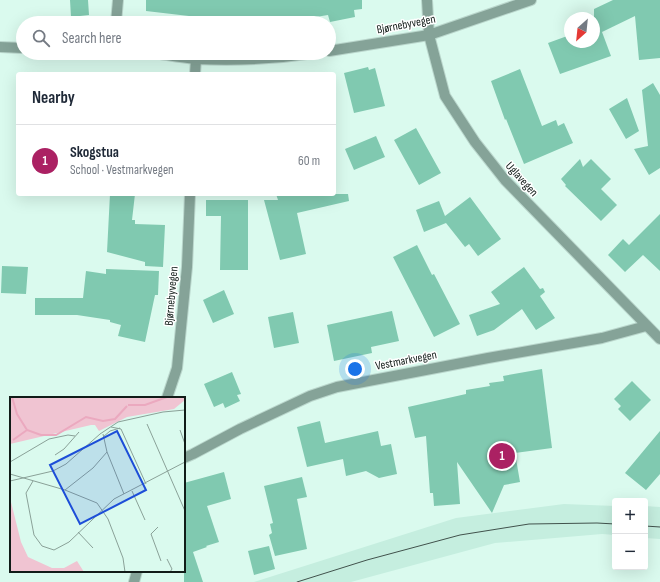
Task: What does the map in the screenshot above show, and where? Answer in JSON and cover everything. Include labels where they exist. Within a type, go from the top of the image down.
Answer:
[{"type":"street","points":[[117,16],[118,0]]},
{"type":"street","name":"Uglavegen","points":[[427,0],[430,35],[445,96],[474,142],[505,180],[660,339]]},
{"type":"street","name":"Bjørnebyvegen","points":[[336,50],[430,35],[531,0]]},
{"type":"street","points":[[0,48],[16,48]]},
{"type":"street","points":[[195,72],[196,60]]},
{"type":"street","name":"Bjørnebyvegen","points":[[167,397],[177,368],[187,268],[190,196]]},
{"type":"street","name":"Vestmarkvegen","points":[[185,458],[240,429],[310,396],[337,387],[602,338],[646,326]]},
{"type":"street","points":[[134,582],[137,572]]},
{"type":"shaded area","points":[[564,504],[612,506],[612,535],[602,534],[495,543],[351,582],[254,582],[456,518]]},
{"type":"shaded area","points":[[648,506],[660,507],[660,539],[648,538]]},
{"type":"building","points":[[70,0],[88,0],[89,15],[71,16]]},
{"type":"building","points":[[146,0],[362,0],[362,9],[354,10],[355,17],[336,21],[336,16],[328,15],[189,16],[146,11]]},
{"type":"building","points":[[613,0],[660,0],[660,58],[639,60],[635,16],[602,32],[611,56],[560,74],[548,43],[564,37],[564,48],[600,48],[600,12],[594,12],[594,9]]},
{"type":"building","points":[[368,67],[369,70],[375,68],[385,106],[354,113],[344,73]]},
{"type":"building","points":[[520,69],[542,126],[556,120],[558,126],[564,123],[573,143],[524,164],[506,119],[505,120],[491,81]]},
{"type":"building","points":[[653,83],[660,95],[660,168],[649,175],[634,149],[648,146],[642,90]]},
{"type":"building","points":[[627,98],[639,131],[626,139],[609,109]]},
{"type":"building","points":[[416,128],[441,173],[419,185],[394,140]]},
{"type":"building","points":[[376,136],[385,157],[354,170],[345,149]]},
{"type":"building","points":[[580,159],[583,167],[591,159],[611,179],[601,189],[617,205],[601,221],[565,186],[566,185],[561,179]]},
{"type":"building","points":[[336,194],[348,194],[349,201],[297,213],[306,254],[280,260],[264,200],[278,200],[277,196],[336,196]]},
{"type":"building","points":[[110,196],[135,196],[132,220],[135,220],[135,224],[165,225],[163,267],[145,266],[145,262],[107,252]]},
{"type":"building","points":[[470,197],[501,239],[478,256],[469,244],[465,247],[446,223],[424,232],[416,210],[439,201],[445,216]]},
{"type":"building","points":[[206,200],[248,200],[248,270],[220,270],[221,216],[206,216]]},
{"type":"building","points":[[660,214],[660,271],[643,255],[625,272],[608,255],[623,239],[629,245]]},
{"type":"building","points":[[417,245],[460,324],[434,337],[393,257]]},
{"type":"building","points":[[2,266],[28,267],[26,294],[1,293]]},
{"type":"building","points":[[524,267],[540,289],[543,288],[545,292],[540,296],[555,318],[536,330],[522,309],[494,330],[477,336],[469,315],[500,304],[491,292]]},
{"type":"building","points":[[106,269],[159,271],[158,295],[155,295],[145,342],[118,336],[121,325],[110,322],[110,320],[77,315],[35,315],[35,298],[83,298],[86,271],[106,274]]},
{"type":"building","points":[[224,290],[234,314],[213,323],[203,300]]},
{"type":"building","points":[[392,311],[399,341],[371,347],[372,353],[334,361],[327,325]]},
{"type":"building","points":[[293,312],[299,343],[274,348],[268,317]]},
{"type":"building","points":[[542,369],[552,448],[515,453],[520,482],[504,485],[492,513],[457,462],[460,504],[434,506],[433,493],[430,493],[426,436],[415,438],[408,407],[466,394],[466,390],[490,386],[489,383],[504,381],[503,376]]},
{"type":"building","points":[[232,372],[241,394],[237,395],[240,401],[225,408],[223,403],[214,407],[204,384]]},
{"type":"building","points":[[632,381],[651,400],[630,421],[618,409],[621,406],[614,399]]},
{"type":"building","points":[[320,421],[325,443],[378,431],[381,446],[391,444],[397,474],[379,478],[366,471],[346,476],[343,459],[307,467],[297,427]]},
{"type":"building","points":[[660,431],[660,474],[646,490],[625,473]]},
{"type":"building","points":[[224,472],[231,499],[207,506],[219,542],[193,552],[203,582],[184,582],[185,483]]},
{"type":"building","points":[[302,477],[307,497],[297,499],[307,549],[275,556],[269,535],[272,533],[270,524],[273,523],[264,486]]},
{"type":"building","points":[[269,546],[275,569],[254,575],[248,551]]},
{"type":"tram line","points":[[297,582],[367,560],[460,535],[529,524],[612,524]]},
{"type":"tram line","points":[[648,526],[660,527]]},
{"type":"place","name":"Skogstua","points":[[502,456]]}]
